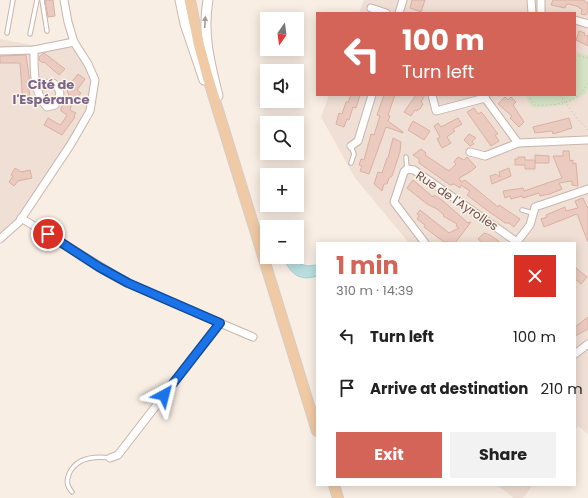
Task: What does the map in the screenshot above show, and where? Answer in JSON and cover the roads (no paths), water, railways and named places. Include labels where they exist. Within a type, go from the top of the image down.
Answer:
[{"type":"main road","points":[[180,0],[185,24],[204,80],[225,151],[260,251]]},
{"type":"main road","points":[[185,0],[204,80]]},
{"type":"main road","points":[[190,0],[199,45],[260,251]]},
{"type":"main road","points":[[208,0],[205,15],[205,38],[232,156]]},
{"type":"main road","points":[[264,264],[316,428]]},
{"type":"main road","points":[[334,486],[338,498]]},
{"type":"street","points":[[0,238],[21,218],[71,144],[90,110],[95,80],[88,64],[74,42],[68,22],[64,0]]},
{"type":"street","points":[[398,12],[403,0]]},
{"type":"street","points":[[531,0],[532,12]]},
{"type":"street","points":[[541,0],[541,12]]},
{"type":"street","points":[[372,8],[383,12]]},
{"type":"street","points":[[576,20],[588,24]]},
{"type":"street","points":[[0,51],[34,50],[74,42]]},
{"type":"street","points":[[34,50],[34,75],[36,84]]},
{"type":"street","points":[[351,146],[358,141],[372,96]]},
{"type":"street","points":[[432,96],[436,111],[485,96],[518,142]]},
{"type":"street","points":[[470,152],[485,156],[518,142],[588,142]]},
{"type":"street","name":"Rue de l'Ayrolles","points":[[424,242],[394,202],[404,172],[407,169],[414,170],[516,242]]},
{"type":"street","points":[[516,242],[531,222],[535,207],[588,189]]},
{"type":"street","points":[[21,218],[128,283],[253,337]]},
{"type":"street","points":[[110,458],[118,455],[220,323]]},
{"type":"street","points":[[576,353],[588,344]]},
{"type":"lane","points":[[7,33],[13,0]]},
{"type":"lane","points":[[30,34],[37,0]]},
{"type":"lane","points":[[42,0],[47,30]]},
{"type":"lane","points":[[351,146],[354,154],[351,163]]},
{"type":"lane","points":[[406,157],[407,169]]},
{"type":"lane","points":[[522,210],[533,213]]},
{"type":"lane","points":[[72,492],[66,482],[73,467],[86,459],[97,457],[110,458]]},
{"type":"water","points":[[287,264],[300,264],[307,266],[316,265],[316,276],[311,278],[300,277],[292,272]]},
{"type":"district","name":"Cité de l'Espérance","points":[[51,92]]}]
